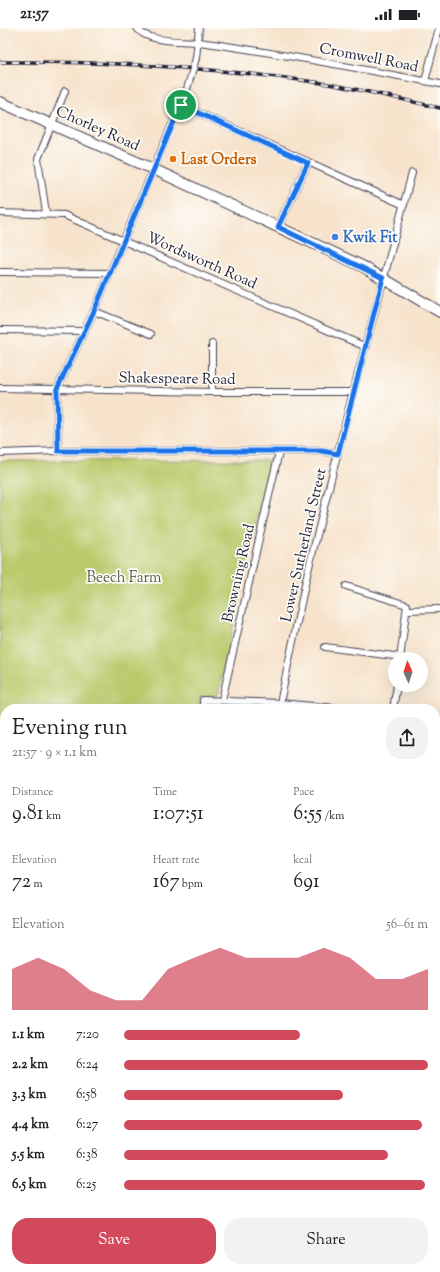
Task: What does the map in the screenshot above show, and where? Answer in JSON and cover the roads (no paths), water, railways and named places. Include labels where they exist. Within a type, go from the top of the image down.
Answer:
[{"type":"main road","name":"Chorley Road","points":[[0,102],[154,169],[278,227],[383,278],[440,312]]},
{"type":"street","name":"Cromwell Road","points":[[137,28],[144,36],[153,38],[198,42],[286,54],[440,84]]},
{"type":"street","points":[[58,451],[57,389],[94,311],[181,105],[196,58],[199,28]]},
{"type":"street","points":[[425,81],[439,28]]},
{"type":"street","points":[[46,213],[38,164],[65,91]]},
{"type":"street","points":[[181,105],[404,205]]},
{"type":"street","points":[[278,227],[308,163]]},
{"type":"street","name":"Lower Sutherland Street","points":[[280,703],[307,575],[353,392],[412,173]]},
{"type":"street","name":"Wordsworth Road","points":[[0,213],[46,213],[64,215],[366,347]]},
{"type":"street","points":[[0,272],[110,273]]},
{"type":"street","points":[[94,311],[151,334]]},
{"type":"street","points":[[0,330],[84,331]]},
{"type":"street","points":[[212,344],[212,392]]},
{"type":"street","name":"Shakespeare Road","points":[[0,388],[212,392],[353,392]]},
{"type":"street","points":[[0,453],[58,451],[322,451],[338,454]]},
{"type":"street","name":"Browning Road","points":[[222,700],[279,452]]},
{"type":"street","points":[[346,586],[407,608],[440,609]]},
{"type":"street","points":[[401,652],[407,608]]},
{"type":"street","points":[[325,647],[388,656]]},
{"type":"street","points":[[395,704],[396,692]]},
{"type":"street","points":[[204,704],[204,700],[222,700],[249,704]]},
{"type":"street","points":[[274,704],[295,704]]},
{"type":"railway","points":[[0,62],[119,64],[236,72],[331,84],[440,108]]},
{"type":"place","name":"Last Orders","points":[[173,159]]},
{"type":"place","name":"Kwik Fit","points":[[335,237]]},
{"type":"park label","name":"Beech Farm","points":[[124,577]]}]
